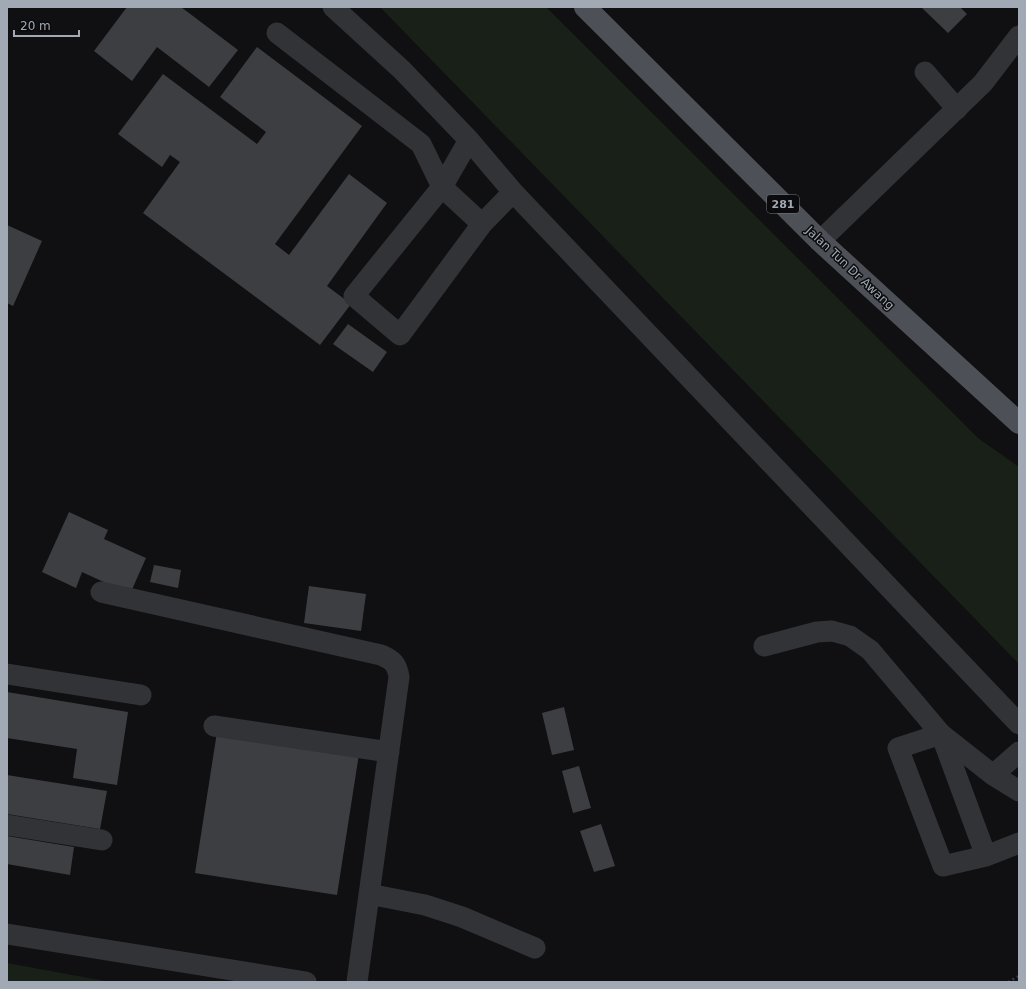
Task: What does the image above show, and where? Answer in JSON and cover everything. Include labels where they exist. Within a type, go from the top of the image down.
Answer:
[{"type":"main road","name":"Jalan Tun Dr Awang","points":[[585,7],[820,241],[1019,423]]},
{"type":"street","points":[[334,7],[402,70],[469,140],[513,192],[1019,724]]},
{"type":"street","points":[[277,33],[421,144],[442,187],[482,224]]},
{"type":"street","points":[[820,241],[983,83],[1019,36]]},
{"type":"street","points":[[925,72],[957,109]]},
{"type":"street","points":[[469,140],[442,187],[354,296],[400,335],[482,224],[513,192]]},
{"type":"street","points":[[101,592],[381,654],[390,658],[397,665],[399,677],[358,982]]},
{"type":"street","points":[[764,646],[817,632],[832,631],[850,636],[870,650],[942,734],[993,775],[1019,791]]},
{"type":"street","points":[[7,674],[141,695]]},
{"type":"street","points":[[214,726],[389,752]]},
{"type":"street","points":[[942,734],[986,856]]},
{"type":"street","points":[[942,734],[898,748],[943,866],[986,856],[1019,843]]},
{"type":"street","points":[[993,775],[1019,752]]},
{"type":"street","points":[[7,825],[102,840]]},
{"type":"street","points":[[369,894],[425,905],[454,914],[535,948]]},
{"type":"street","points":[[7,934],[306,982]]},
{"type":"path","points":[[1008,982],[1019,976]]},
{"type":"shaded area","points":[[380,7],[546,7],[978,438],[1019,467],[1019,664]]},
{"type":"shaded area","points":[[7,963],[105,981],[105,982],[7,982]]},
{"type":"building","points":[[127,7],[181,7],[238,50],[209,87],[157,47],[132,81],[94,51]]},
{"type":"building","points":[[921,7],[960,7],[967,14],[948,33]]},
{"type":"building","points":[[257,47],[362,126],[275,244],[289,255],[349,174],[387,203],[327,286],[351,304],[320,345],[143,213],[180,162],[170,155],[162,167],[118,134],[163,74],[257,144],[266,132],[220,97]]},
{"type":"building","points":[[7,225],[42,241],[13,306],[7,303]]},
{"type":"building","points":[[348,324],[387,352],[373,372],[333,344]]},
{"type":"building","points":[[69,512],[108,530],[104,539],[146,558],[130,594],[82,572],[76,588],[42,572]]},
{"type":"building","points":[[154,565],[181,570],[178,588],[150,582]]},
{"type":"building","points":[[309,586],[366,594],[361,631],[304,623]]},
{"type":"building","points":[[7,692],[128,712],[117,785],[73,778],[77,749],[7,738]]},
{"type":"building","points":[[564,707],[574,750],[552,755],[542,713]]},
{"type":"building","points":[[217,732],[359,754],[337,895],[195,873]]},
{"type":"building","points":[[579,766],[591,808],[573,813],[562,771]]},
{"type":"building","points":[[7,775],[107,791],[100,829],[7,814]]},
{"type":"building","points":[[601,824],[615,866],[594,872],[580,831]]},
{"type":"building","points":[[7,836],[74,847],[70,875],[7,864]]}]
